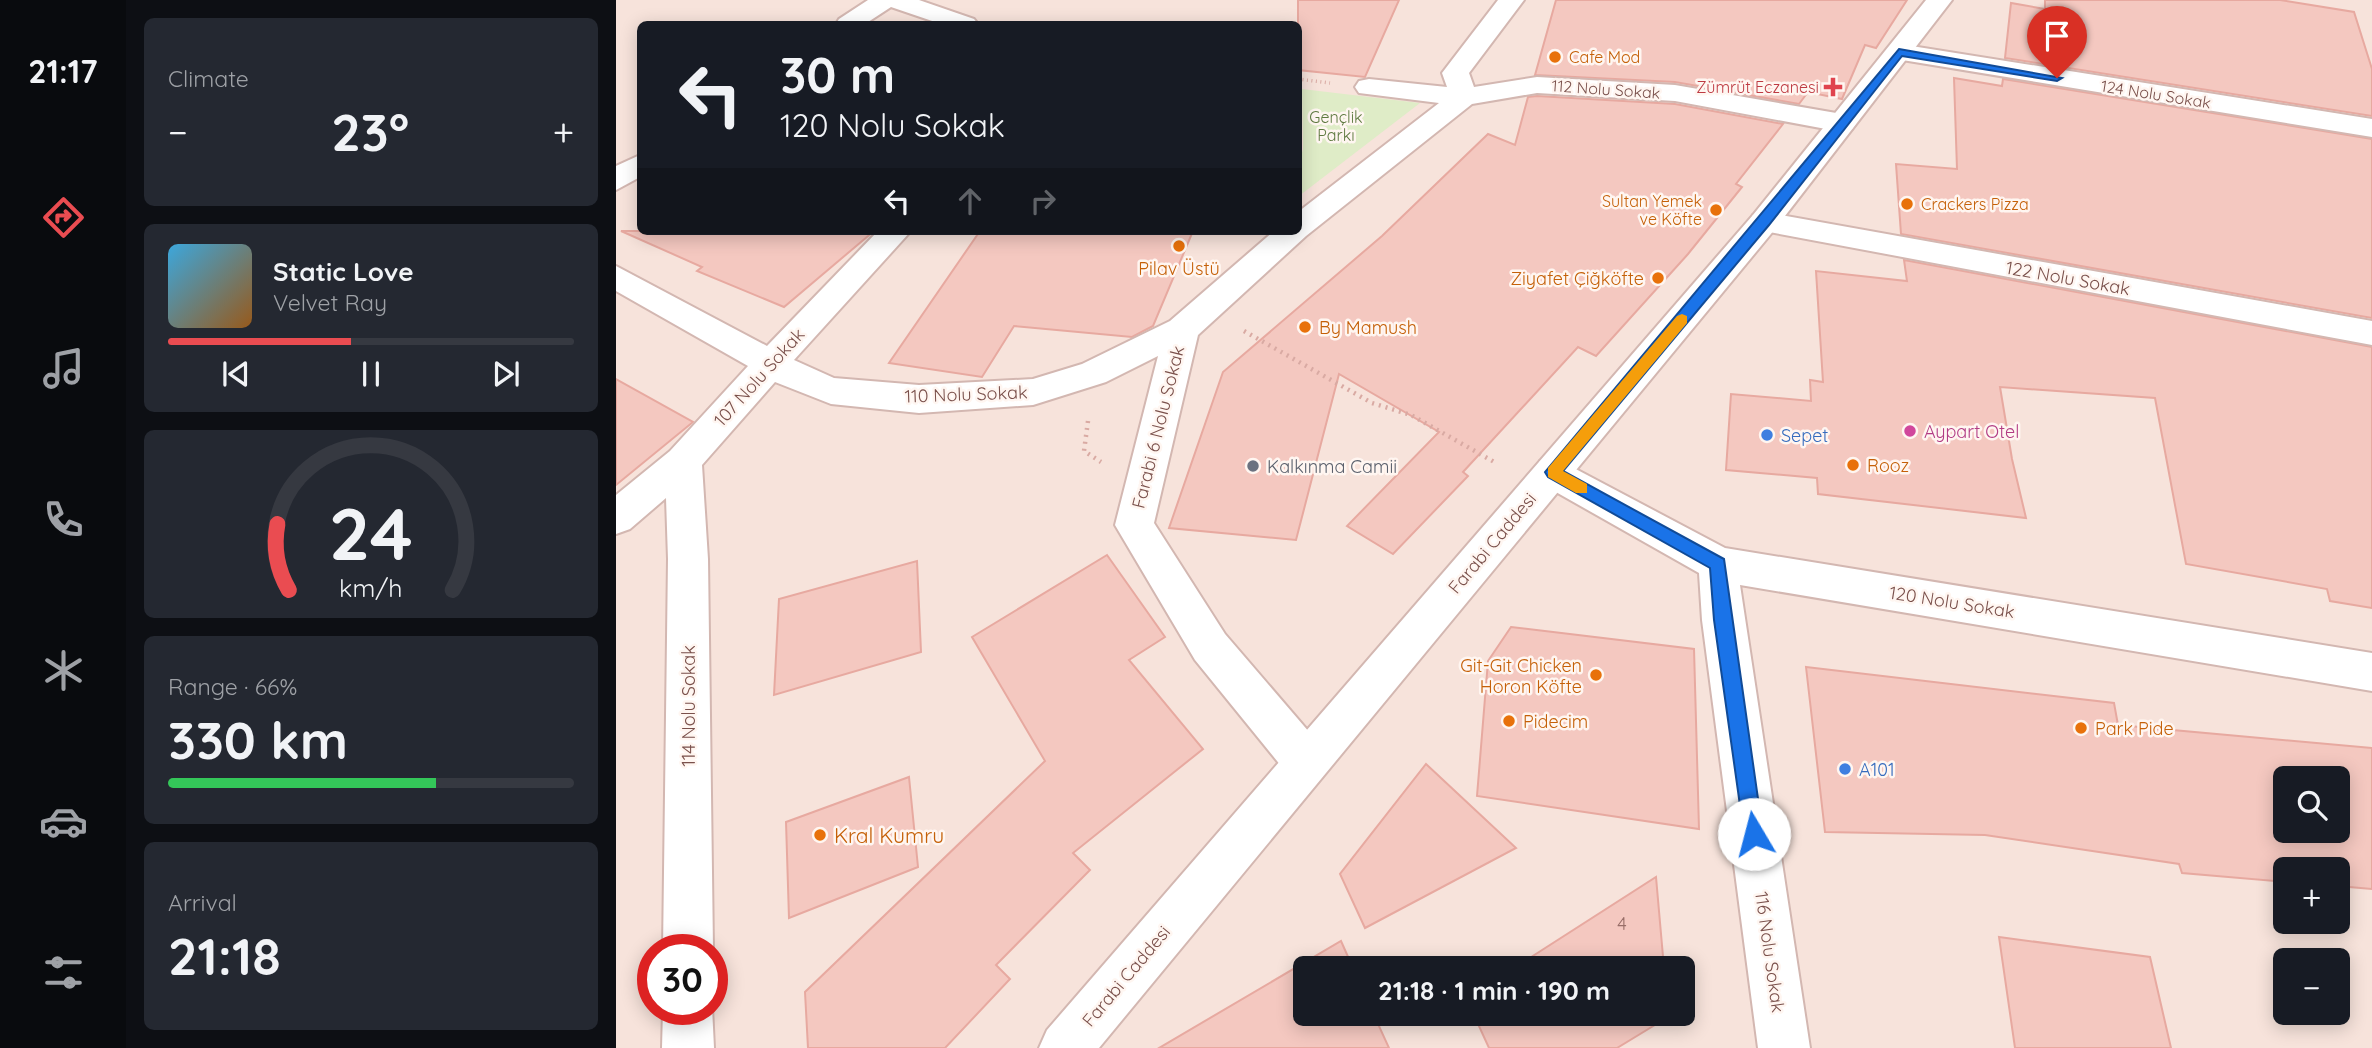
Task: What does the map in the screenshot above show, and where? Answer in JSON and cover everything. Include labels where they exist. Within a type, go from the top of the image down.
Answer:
[{"type":"street","points":[[853,21],[885,0]]},
{"type":"street","points":[[894,0],[956,21]]},
{"type":"street","points":[[1302,225],[1464,97],[1455,73],[1511,0]]},
{"type":"street","name":"Farabi Caddesi","points":[[1065,1048],[1764,222],[1939,0]]},
{"type":"street","name":"124 Nolu Sokak","points":[[1899,52],[2372,128]]},
{"type":"street","name":"112 Nolu Sokak","points":[[1369,87],[1464,97],[1537,85],[1675,93],[1842,123]]},
{"type":"street","points":[[616,180],[637,166]]},
{"type":"street","name":"122 Nolu Sokak","points":[[1764,222],[2372,333]]},
{"type":"street","name":"107 Nolu Sokak","points":[[616,518],[683,461],[892,235]]},
{"type":"street","name":"110 Nolu Sokak","points":[[616,278],[797,378],[831,391],[919,399],[1033,392],[1094,373],[1194,319],[1289,235]]},
{"type":"street","name":"Farabi 6 Nolu Sokak","points":[[1194,319],[1134,525],[1210,647],[1306,762]]},
{"type":"street","name":"114 Nolu Sokak","points":[[683,461],[688,559],[688,934]]},
{"type":"street","name":"120 Nolu Sokak","points":[[1553,472],[1718,564],[2372,672]]},
{"type":"street","name":"116 Nolu Sokak","points":[[1718,564],[1722,620],[1784,1048]]},
{"type":"street","points":[[688,1025],[688,1048]]},
{"type":"path","points":[[1194,319],[1372,403],[1411,415],[1506,469]]},
{"type":"path","points":[[1094,373],[1084,452],[1143,488]]},
{"type":"shaded area","points":[[616,0],[2372,0],[2372,1048],[616,1048]]},
{"type":"green space","name":"Gençlik Parkı","points":[[1302,89],[1420,103],[1302,194]]},
{"type":"building","points":[[1298,0],[1399,0],[1365,77],[1302,70],[1302,21],[1298,21]]},
{"type":"building","points":[[1556,0],[1907,0],[1876,48],[1865,45],[1842,99],[1808,92],[1799,104],[1675,82],[1535,75]]},
{"type":"building","points":[[2045,0],[2280,0],[2354,12],[2372,69],[2372,116],[2005,58],[2011,3],[2045,9]]},
{"type":"building","points":[[1954,78],[2002,86],[2003,79],[2372,139],[2372,318],[1901,234],[1896,164],[1957,169]]},
{"type":"building","points":[[1528,97],[1675,104],[1783,124],[1736,184],[1742,187],[1688,254],[1596,356],[1578,347],[1463,472],[1468,476],[1393,554],[1347,526],[1439,432],[1339,374],[1296,540],[1169,528],[1223,372],[1382,236],[1488,134],[1515,145]]},
{"type":"building","points":[[621,231],[637,231],[637,235],[869,235],[784,307],[697,271],[702,267]]},
{"type":"building","points":[[977,235],[1191,235],[1153,326],[1132,337],[1014,326],[982,377],[889,363]]},
{"type":"building","points":[[1904,260],[2372,347],[2372,608],[2330,601],[2327,589],[2186,564],[2155,398],[2000,387],[2012,459],[2026,518],[1818,494],[1817,478],[1726,470],[1731,394],[1811,401],[1810,380],[1823,382],[1816,271],[1907,281]]},
{"type":"building","points":[[616,379],[693,422],[616,485]]},
{"type":"building","points":[[1107,555],[1165,637],[1129,660],[1203,749],[1073,853],[1090,870],[996,965],[1010,979],[945,1048],[808,1048],[805,992],[1045,761],[972,637]]},
{"type":"building","points":[[917,561],[921,652],[774,695],[779,599]]},
{"type":"building","points":[[1511,627],[1694,649],[1699,829],[1477,796],[1488,661]]},
{"type":"building","points":[[1806,667],[2114,703],[2118,725],[2372,748],[2372,889],[2350,887],[2350,857],[2273,857],[2273,881],[2182,873],[2179,864],[1985,835],[1825,832]]},
{"type":"building","points":[[1426,764],[1516,848],[1365,928],[1340,874]]},
{"type":"building","points":[[909,777],[918,867],[789,918],[786,822]]},
{"type":"building","points":[[1656,877],[1663,956],[1533,956]]},
{"type":"building","points":[[1999,937],[2150,957],[2171,1048],[2015,1048]]},
{"type":"building","points":[[1341,941],[1348,956],[1315,956]]},
{"type":"building","points":[[1293,969],[1293,1026],[1379,1026],[1389,1048],[1159,1048]]},
{"type":"building","points":[[1479,1026],[1653,1026],[1617,1048],[1489,1048]]},
{"type":"slow traffic","points":[[1582,488],[1553,472],[1682,319]]},
{"type":"place","name":"Cafe Mod","points":[[1555,57]]},
{"type":"place","name":"Zümrüt Eczanesi","points":[[1833,87]]},
{"type":"place","name":"Crackers Pizza","points":[[1907,204]]},
{"type":"place","name":"Sultan Yemek ve Köfte","points":[[1716,210]]},
{"type":"place","name":"Pilav Üstü","points":[[1179,246]]},
{"type":"place","name":"Ziyafet Çiğköfte","points":[[1658,278]]},
{"type":"place","name":"By Mamush","points":[[1305,327]]},
{"type":"place","name":"Aypart Otel","points":[[1910,431]]},
{"type":"place","name":"Sepet","points":[[1767,435]]},
{"type":"place","name":"Rooz","points":[[1853,465]]},
{"type":"place","name":"Kalkınma Camii","points":[[1253,466]]},
{"type":"place","name":"Git-Git Chicken Horon Köfte","points":[[1596,675]]},
{"type":"place","name":"Pidecim","points":[[1509,721]]},
{"type":"place","name":"Park Pide","points":[[2081,728]]},
{"type":"place","name":"A101","points":[[1845,769]]},
{"type":"place","name":"Kral Kumru","points":[[820,835]]},
{"type":"route","points":[[1754,834],[1722,620],[1718,564],[1553,472],[1764,222],[1899,52],[2057,78]]}]
